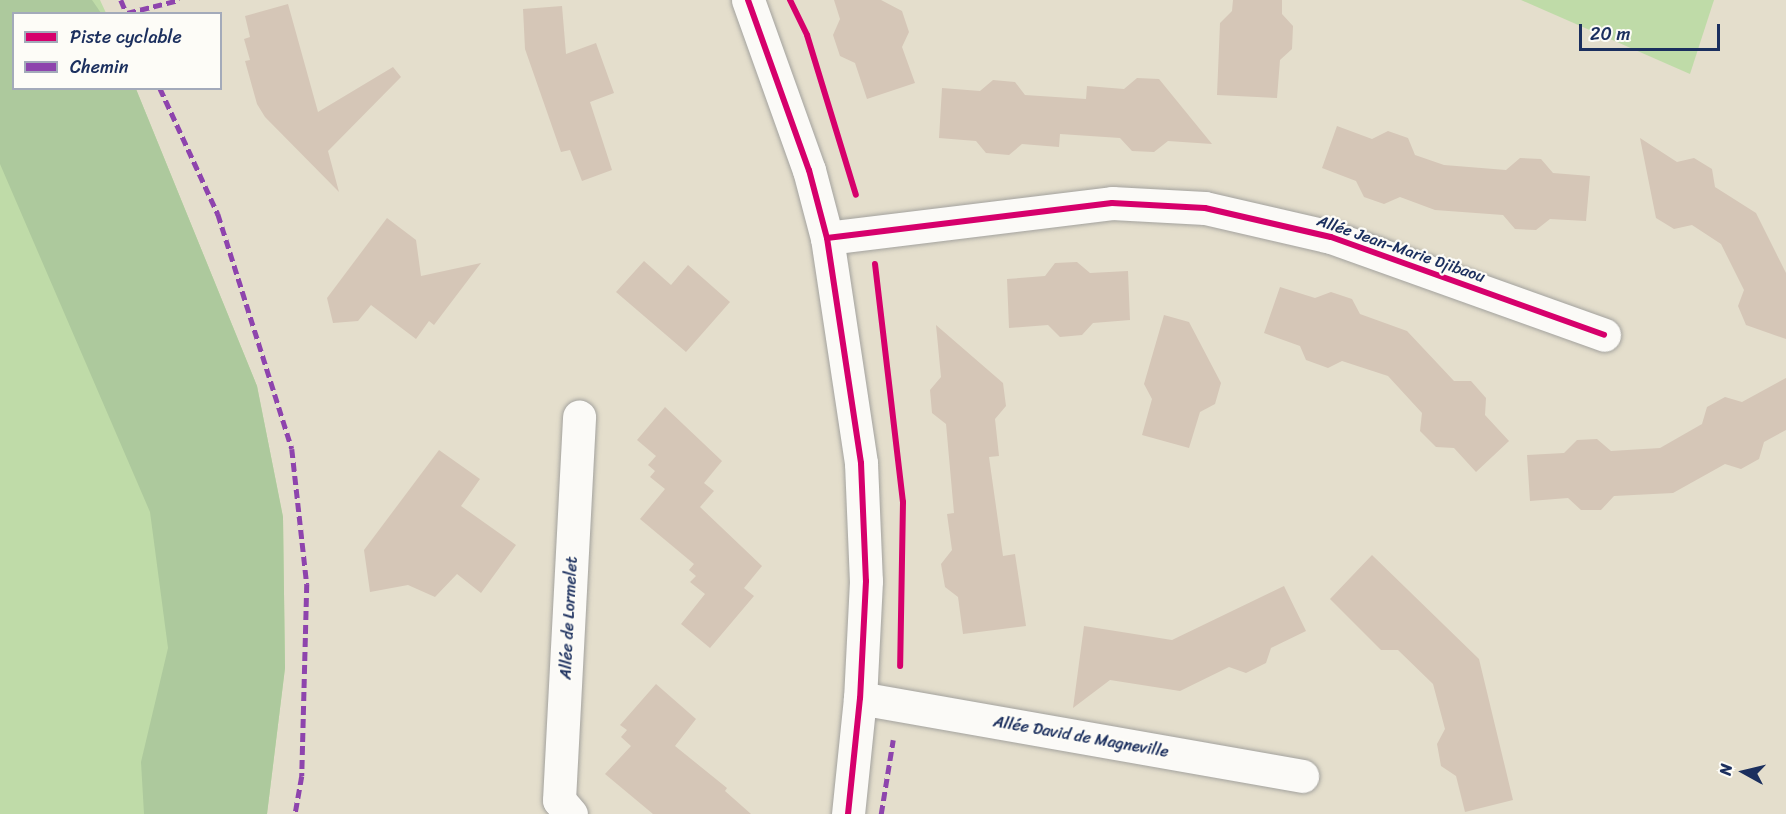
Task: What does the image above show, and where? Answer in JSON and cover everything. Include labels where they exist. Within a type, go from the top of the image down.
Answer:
[{"type":"street","points":[[748,0],[806,160],[827,238],[861,463],[866,581],[860,698],[848,814]]},
{"type":"street","name":"Allée Jean-Marie Djibaou","points":[[827,238],[1112,203],[1205,208],[1331,237],[1604,335]]},
{"type":"street","name":"Allée de Lormelet","points":[[571,814],[559,800],[579,417]]},
{"type":"street","name":"Allée David de Magneville","points":[[860,698],[1302,776]]},
{"type":"green space","points":[[0,0],[100,0],[106,12],[12,12],[12,90],[136,90],[257,386],[283,517],[285,668],[267,814],[0,814]]},
{"type":"green space","points":[[0,0],[92,0],[100,12],[12,12],[12,90],[136,90],[257,386],[283,517],[285,668],[267,814],[144,814],[141,762],[168,648],[150,512],[0,164]]},
{"type":"green space","points":[[1521,0],[1714,0],[1690,74]]},
{"type":"building","points":[[834,0],[881,0],[902,11],[909,32],[902,47],[915,83],[867,99],[855,63],[840,56],[833,35],[840,19]]},
{"type":"building","points":[[1233,0],[1282,0],[1282,14],[1293,26],[1292,49],[1280,60],[1277,98],[1217,95],[1220,23],[1232,11]]},
{"type":"building","points":[[288,4],[318,112],[393,67],[401,77],[328,151],[339,192],[265,117],[257,104],[245,61],[250,60],[244,39],[250,37],[245,16]]},
{"type":"building","points":[[562,6],[566,54],[596,43],[614,93],[590,102],[612,170],[582,181],[570,150],[561,152],[525,49],[523,9]]},
{"type":"building","points":[[1137,78],[1159,79],[1212,144],[1168,141],[1154,152],[1132,151],[1120,138],[1060,134],[1059,147],[1022,144],[1009,155],[986,153],[976,141],[939,138],[942,88],[980,91],[993,80],[1015,82],[1025,95],[1086,99],[1087,86],[1124,89]]},
{"type":"building","points":[[1337,126],[1372,139],[1388,131],[1408,138],[1415,155],[1444,165],[1506,170],[1520,158],[1541,159],[1553,173],[1590,176],[1586,221],[1550,219],[1536,230],[1515,229],[1503,215],[1435,210],[1400,197],[1384,204],[1364,197],[1356,181],[1322,168]]},
{"type":"building","points":[[1640,138],[1677,162],[1694,158],[1712,169],[1715,187],[1756,213],[1786,273],[1786,339],[1746,325],[1738,306],[1744,290],[1721,244],[1692,225],[1674,229],[1656,218]]},
{"type":"building","points":[[387,218],[416,240],[421,276],[481,263],[434,325],[429,321],[416,339],[371,305],[358,321],[333,323],[327,298]]},
{"type":"building","points":[[644,261],[671,285],[688,265],[730,302],[686,352],[616,292]]},
{"type":"building","points":[[1077,262],[1090,273],[1128,271],[1130,320],[1093,323],[1082,335],[1060,337],[1048,325],[1009,328],[1007,279],[1045,276],[1055,263]]},
{"type":"building","points":[[1280,287],[1315,298],[1331,292],[1352,299],[1360,314],[1407,331],[1454,381],[1471,381],[1486,398],[1485,415],[1509,441],[1476,472],[1454,448],[1436,447],[1420,431],[1422,413],[1388,376],[1342,361],[1328,368],[1306,360],[1300,346],[1264,333]]},
{"type":"building","points":[[1164,315],[1189,322],[1221,383],[1215,404],[1200,412],[1189,448],[1142,435],[1152,399],[1144,384]]},
{"type":"building","points":[[936,325],[1003,383],[1006,406],[995,419],[999,456],[989,457],[1003,556],[1015,554],[1026,626],[963,634],[958,597],[945,587],[941,564],[952,550],[947,514],[954,513],[946,424],[932,413],[930,390],[941,377]]},
{"type":"building","points":[[1786,378],[1786,430],[1764,442],[1759,459],[1741,469],[1725,464],[1673,493],[1614,496],[1601,510],[1581,510],[1568,498],[1530,501],[1527,455],[1564,453],[1577,440],[1597,439],[1611,451],[1660,448],[1702,424],[1707,407],[1725,397],[1742,402]]},
{"type":"building","points":[[665,407],[722,461],[704,483],[714,491],[700,507],[762,566],[744,588],[754,596],[710,648],[681,624],[705,594],[690,582],[696,576],[689,570],[694,564],[640,519],[665,489],[650,477],[655,471],[648,465],[656,456],[637,440]]},
{"type":"building","points":[[439,450],[480,479],[461,506],[516,545],[481,593],[457,574],[435,597],[408,585],[370,592],[364,550]]},
{"type":"building","points":[[1372,555],[1479,659],[1513,800],[1465,812],[1456,776],[1441,766],[1437,744],[1445,729],[1433,684],[1398,650],[1381,650],[1330,599]]},
{"type":"building","points":[[1284,586],[1306,631],[1271,648],[1266,663],[1246,673],[1229,667],[1180,691],[1110,680],[1073,708],[1084,626],[1172,640]]},
{"type":"building","points":[[656,684],[696,719],[675,746],[727,788],[725,791],[751,814],[653,814],[605,774],[631,746],[621,737],[627,730],[620,725]]},
{"type":"marked path","points":[[121,0],[126,12]]},
{"type":"marked path","points":[[131,12],[179,0]]},
{"type":"marked path","points":[[161,90],[218,214],[292,449],[307,584],[302,776],[295,814]]},
{"type":"marked path","points":[[881,814],[893,740]]},
{"type":"cycle path","points":[[748,0],[809,170],[827,238],[861,463],[866,581],[860,698],[848,814]]},
{"type":"cycle path","points":[[790,0],[807,35],[856,195]]},
{"type":"cycle path","points":[[827,238],[1112,203],[1205,208],[1331,237],[1604,335]]},
{"type":"cycle path","points":[[875,264],[903,502],[900,666]]}]
